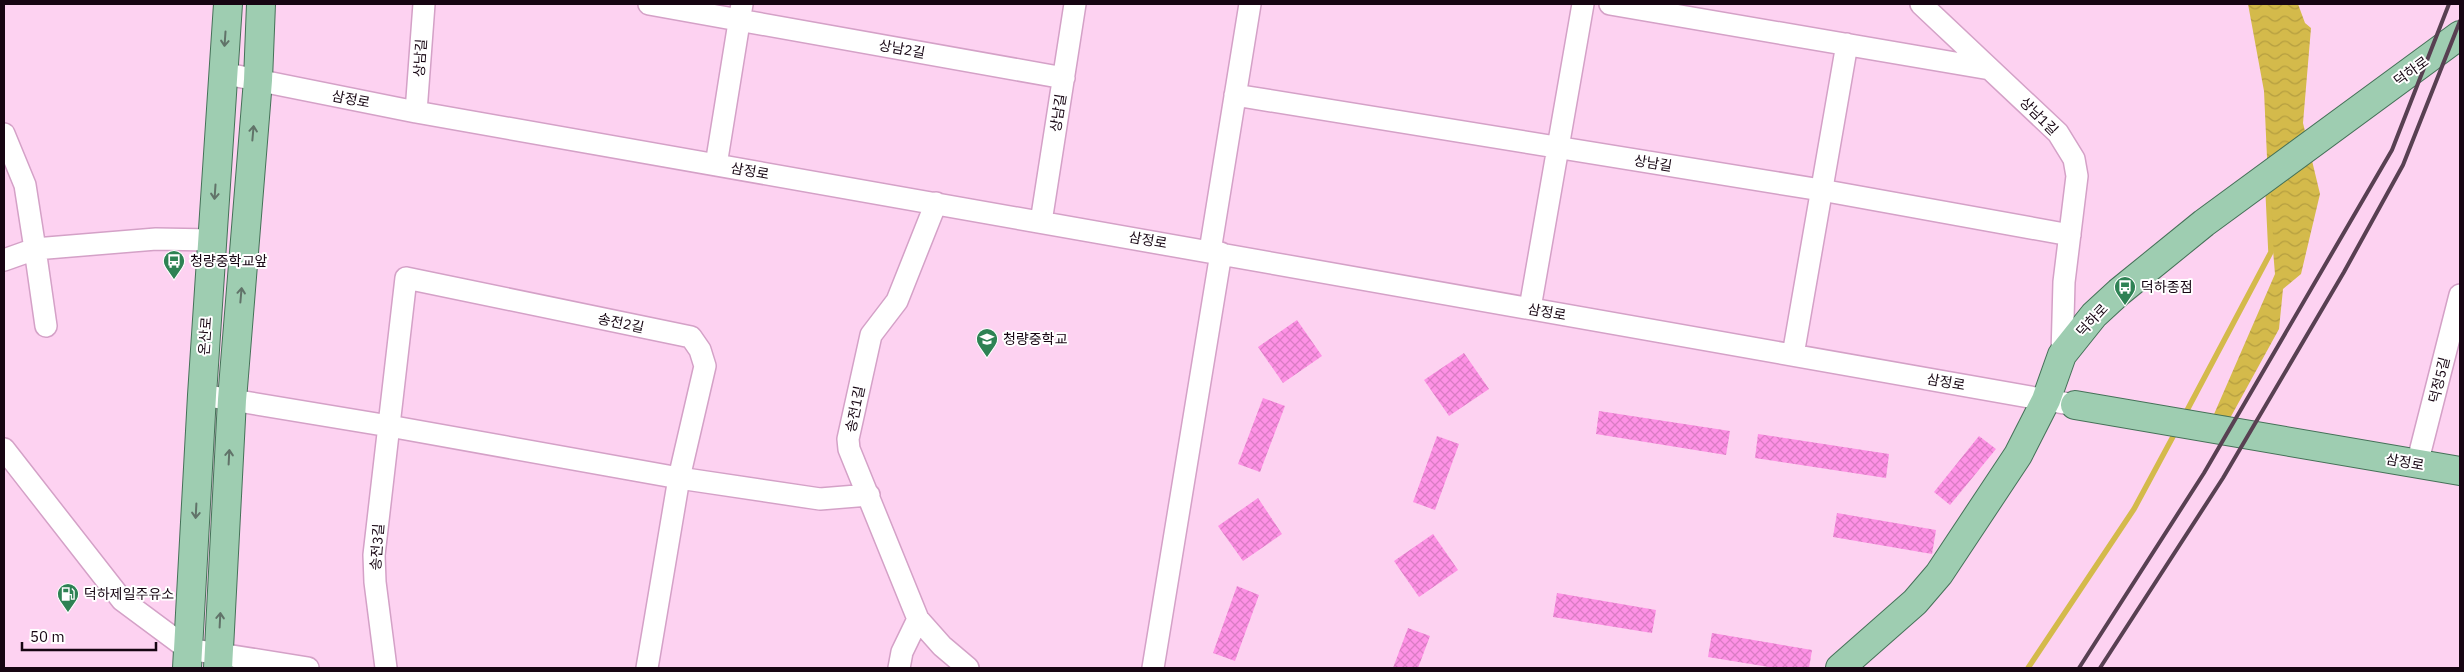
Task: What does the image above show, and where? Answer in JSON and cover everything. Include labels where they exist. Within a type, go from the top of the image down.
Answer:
[{"type":"main road","name":"온산로","points":[[188,659],[202,395],[228,4]]},
{"type":"main road","points":[[218,661],[232,400],[258,80],[261,4]]},
{"type":"main road","name":"덕하로","points":[[1840,668],[1915,602],[1939,574],[2018,455],[2046,400],[2062,355],[2094,315],[2118,292],[2204,223],[2460,35]]},
{"type":"main road","name":"삼정로","points":[[2075,405],[2460,471]]},
{"type":"street","name":"상남길","points":[[416,112],[424,4]]},
{"type":"street","name":"상남2길","points":[[649,4],[741,12],[1064,78]]},
{"type":"street","name":"상남길","points":[[1041,222],[1075,4]]},
{"type":"street","points":[[1153,668],[1250,4]]},
{"type":"street","points":[[1530,308],[1583,4]]},
{"type":"street","points":[[1610,4],[1990,69]]},
{"type":"street","name":"상남1길","points":[[1921,4],[2058,133],[2074,158],[2077,176],[2064,282],[2062,355]]},
{"type":"street","points":[[716,165],[741,12]]},
{"type":"street","points":[[1793,355],[1846,44]]},
{"type":"street","name":"삼정로","points":[[222,73],[416,112],[2075,405]]},
{"type":"street","name":"상남길","points":[[1236,94],[1822,190],[2070,235]]},
{"type":"street","points":[[4,134],[25,185],[46,326]]},
{"type":"street","name":"송전1길","points":[[936,203],[897,301],[871,335],[848,439],[849,449],[918,619],[942,646],[968,668]]},
{"type":"street","points":[[4,260],[35,250],[156,239],[212,240]]},
{"type":"street","name":"송전3길","points":[[386,668],[375,582],[374,555],[406,278]]},
{"type":"street","name":"송전2길","points":[[406,278],[691,337],[700,350],[705,366],[679,478],[647,668]]},
{"type":"street","name":"덕정5길","points":[[2417,464],[2460,296]]},
{"type":"street","points":[[202,395],[389,426],[679,478],[820,499],[869,495]]},
{"type":"street","points":[[4,449],[122,600],[188,659],[308,668]]},
{"type":"street","points":[[899,668],[902,652],[918,619]]},
{"type":"water","points":[[2248,4],[2298,4],[2305,23],[2311,28],[2303,123],[2320,194],[2301,274],[2283,289],[2279,329],[2223,431],[2208,428],[2275,274],[2269,202],[2264,91]]},
{"type":"building","points":[[1297,320],[1322,356],[1283,383],[1258,347]]},
{"type":"building","points":[[1464,353],[1489,389],[1449,416],[1424,380]]},
{"type":"building","points":[[1263,398],[1285,406],[1260,472],[1238,464]]},
{"type":"building","points":[[1599,411],[1730,431],[1726,455],[1596,434]]},
{"type":"building","points":[[1758,434],[1889,454],[1886,478],[1755,458]]},
{"type":"building","points":[[1437,436],[1459,444],[1435,510],[1413,502]]},
{"type":"building","points":[[1979,436],[1996,449],[1950,505],[1934,492]]},
{"type":"building","points":[[1258,498],[1282,534],[1243,561],[1218,526]]},
{"type":"building","points":[[1837,513],[1936,530],[1932,554],[1833,537]]},
{"type":"building","points":[[1433,534],[1458,570],[1419,597],[1394,561]]},
{"type":"building","points":[[1237,586],[1259,595],[1235,661],[1213,653]]},
{"type":"building","points":[[1557,593],[1656,610],[1652,633],[1553,617]]},
{"type":"building","points":[[1408,628],[1430,636],[1418,668],[1393,668]]},
{"type":"building","points":[[1712,633],[1812,650],[1809,668],[1775,668],[1708,657]]},
{"type":"waterway","points":[[2184,416],[2271,252],[2268,189]]},
{"type":"waterway","points":[[2028,668],[2134,509],[2176,431]]},
{"type":"railway","points":[[2079,668],[2204,473],[2392,150],[2449,4]]},
{"type":"railway","points":[[2100,668],[2223,478],[2344,272],[2403,165],[2460,21]]},
{"type":"place","name":"청량중학교앞","points":[[174,280]]},
{"type":"place","name":"덕하종점","points":[[2125,306]]},
{"type":"place","name":"청량중학교","points":[[987,358]]},
{"type":"place","name":"덕하제일주유소","points":[[68,613]]}]
